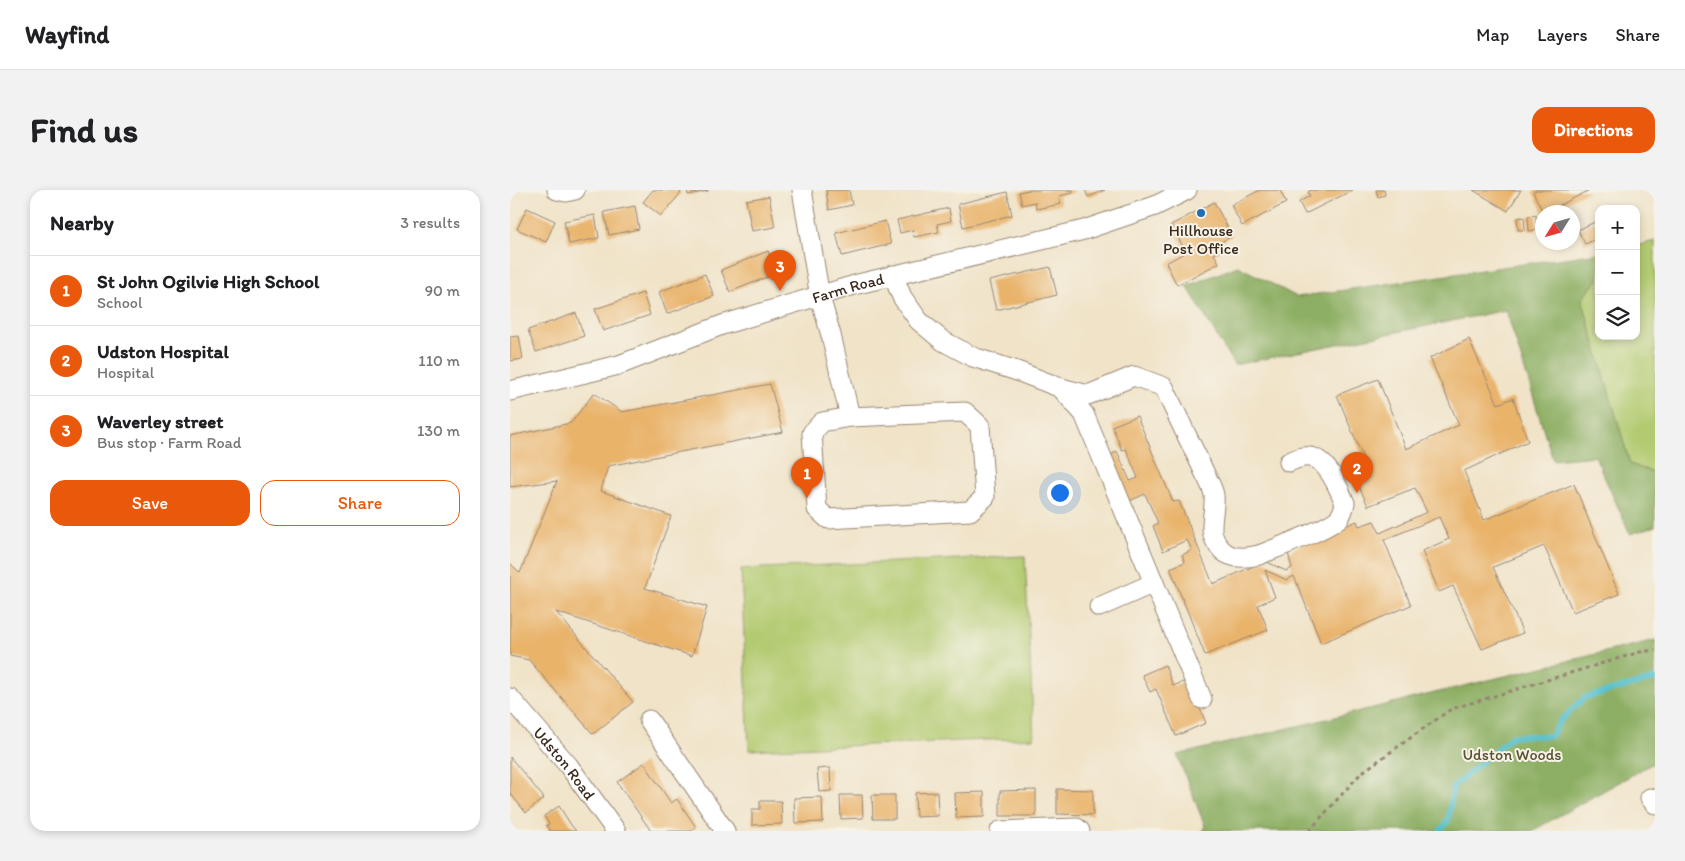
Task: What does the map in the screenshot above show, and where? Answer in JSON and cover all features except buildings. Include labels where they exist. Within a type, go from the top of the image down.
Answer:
[{"type":"street","points":[[556,190],[566,192],[575,190]]},
{"type":"street","points":[[802,190],[820,297],[850,417]]},
{"type":"street","name":"Farm Road","points":[[510,390],[619,365],[722,325],[893,275],[1084,230],[1155,206],[1187,190]]},
{"type":"street","points":[[893,275],[902,297],[919,321],[943,341],[974,357],[1061,388],[1088,395],[1134,376],[1164,387],[1214,494],[1211,519],[1212,532],[1223,551],[1237,558],[1249,558],[1258,555],[1314,532],[1333,523],[1340,517],[1345,504],[1338,486],[1324,464],[1318,459],[1310,457],[1290,462]]},
{"type":"street","points":[[1061,388],[1084,414],[1202,699]]},
{"type":"street","points":[[965,412],[980,426],[985,497],[970,511],[828,519],[817,509],[812,433],[822,422],[850,417],[965,412]]},
{"type":"street","points":[[1099,607],[1154,583]]},
{"type":"street","name":"Udston Road","points":[[510,698],[568,765],[616,831]]},
{"type":"street","points":[[649,720],[725,831]]},
{"type":"street","points":[[1000,831],[1077,828],[1080,831]]},
{"type":"path","points":[[1309,831],[1361,773],[1451,709],[1640,652],[1655,650]]},
{"type":"green space","points":[[1655,241],[1655,473],[1630,464],[1582,299],[1595,283],[1595,340],[1640,340],[1640,245]]},
{"type":"green space","points":[[1595,254],[1595,283],[1582,299],[1630,464],[1655,473],[1655,526],[1630,534],[1595,456],[1553,460],[1506,310],[1234,365],[1187,286],[1238,266],[1297,297]]},
{"type":"green space","points":[[1025,556],[1034,738],[749,750],[741,569]]},
{"type":"green space","name":"Udston Woods","points":[[1655,640],[1655,762],[1532,831],[1202,831],[1205,826],[1177,755]]},
{"type":"waterway","points":[[1440,831],[1448,821],[1453,787],[1512,736],[1551,736],[1561,720],[1584,698],[1655,679]]},
{"type":"place","name":"Hillhouse Post Office","points":[[1201,213]]},
{"type":"place","name":"Waverley street","points":[[780,291]]},
{"type":"place","name":"Udston Hospital","points":[[1357,493]]},
{"type":"place","name":"St John Ogilvie High School","points":[[807,498]]}]
